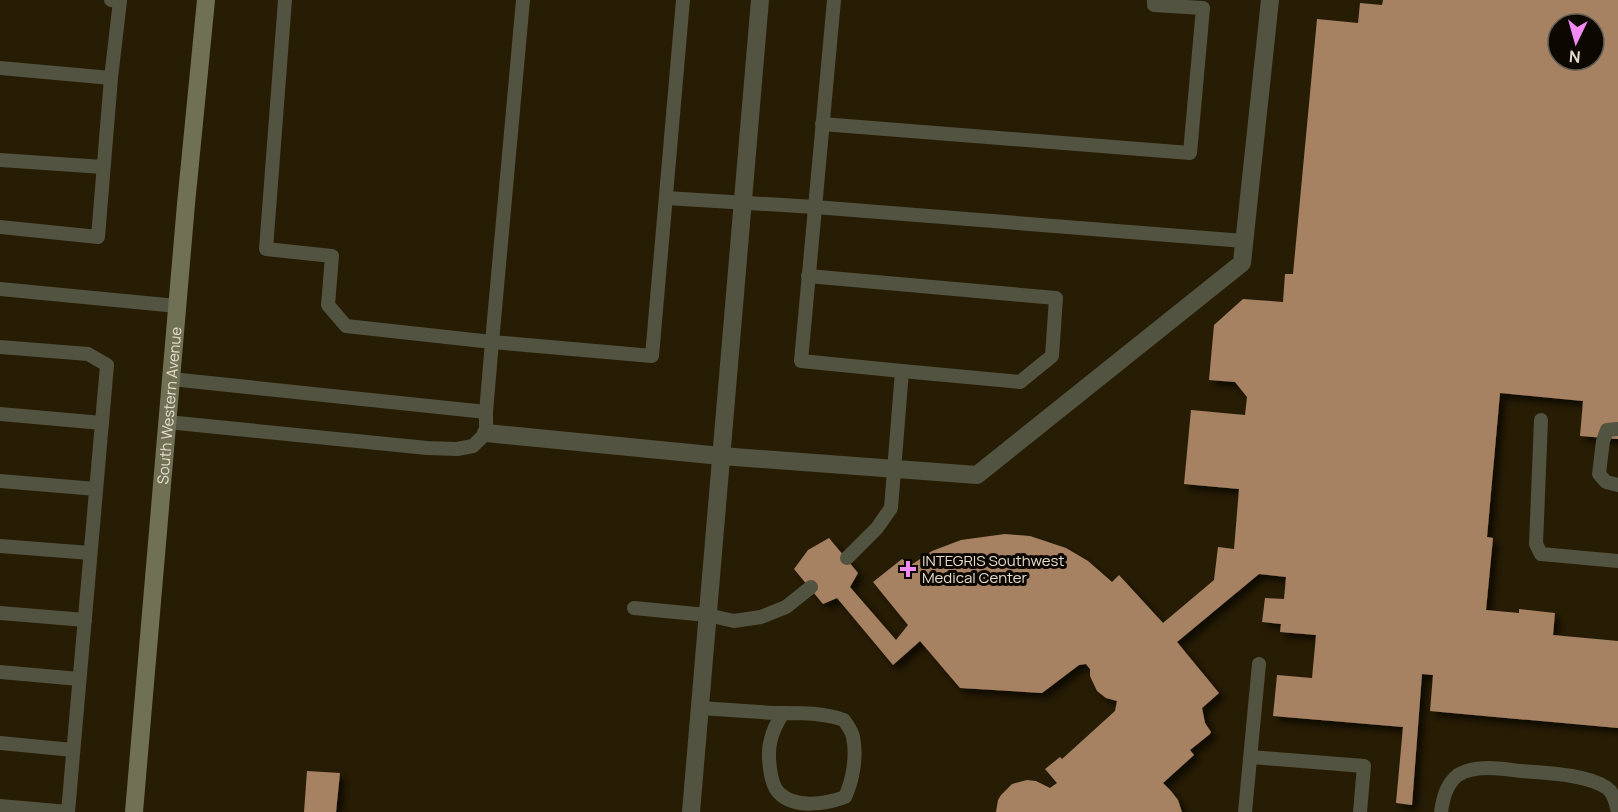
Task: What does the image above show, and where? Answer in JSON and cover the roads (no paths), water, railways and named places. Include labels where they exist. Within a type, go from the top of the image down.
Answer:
[{"type":"main road","name":"South Western Avenue","points":[[134,812],[177,306],[206,0]]},
{"type":"street","points":[[691,812],[760,0]]},
{"type":"street","points":[[486,434],[721,456],[977,474],[1242,263],[1270,0]]},
{"type":"lane","points":[[0,228],[98,237],[111,78],[120,1],[111,0]]},
{"type":"lane","points":[[285,0],[267,249],[332,256],[328,305],[346,326],[652,356],[683,0]]},
{"type":"lane","points":[[167,422],[427,448],[457,449],[473,446],[486,434],[486,412],[523,0]]},
{"type":"lane","points":[[808,276],[1056,298],[1052,356],[1020,382],[801,361],[808,276],[834,0]]},
{"type":"lane","points":[[822,124],[1190,153],[1203,8],[1154,5],[1154,0]]},
{"type":"lane","points":[[0,68],[111,78]]},
{"type":"lane","points":[[0,160],[103,167]]},
{"type":"lane","points":[[666,198],[815,207],[1244,241]]},
{"type":"lane","points":[[0,289],[177,306]]},
{"type":"lane","points":[[0,347],[88,354],[107,365],[68,812],[0,806]]},
{"type":"lane","points":[[848,558],[877,528],[891,508],[902,371]]},
{"type":"lane","points":[[171,379],[486,412]]},
{"type":"lane","points":[[0,414],[102,423]]},
{"type":"lane","points":[[1541,420],[1536,544],[1541,554],[1618,561]]},
{"type":"lane","points":[[1618,429],[1607,430],[1603,441],[1599,474],[1606,482],[1618,485]]},
{"type":"lane","points":[[0,481],[96,489]]},
{"type":"lane","points":[[0,546],[90,553]]},
{"type":"lane","points":[[634,608],[707,615],[734,621],[761,617],[786,607],[811,587]]},
{"type":"lane","points":[[0,613],[85,620]]},
{"type":"lane","points":[[1245,812],[1259,664]]},
{"type":"lane","points":[[0,672],[79,680]]},
{"type":"lane","points":[[700,708],[827,714],[844,720],[853,736],[854,758],[851,784],[845,797],[832,802],[810,804],[789,801],[777,791],[771,776],[770,740],[783,713]]},
{"type":"lane","points":[[0,743],[73,750]]},
{"type":"lane","points":[[1251,757],[1364,765],[1360,812]]},
{"type":"lane","points":[[1441,812],[1449,785],[1458,776],[1469,770],[1488,768],[1561,774],[1600,784],[1609,789],[1618,812]]},
{"type":"place","name":"INTEGRIS Southwest Medical Center","points":[[908,569]]}]
